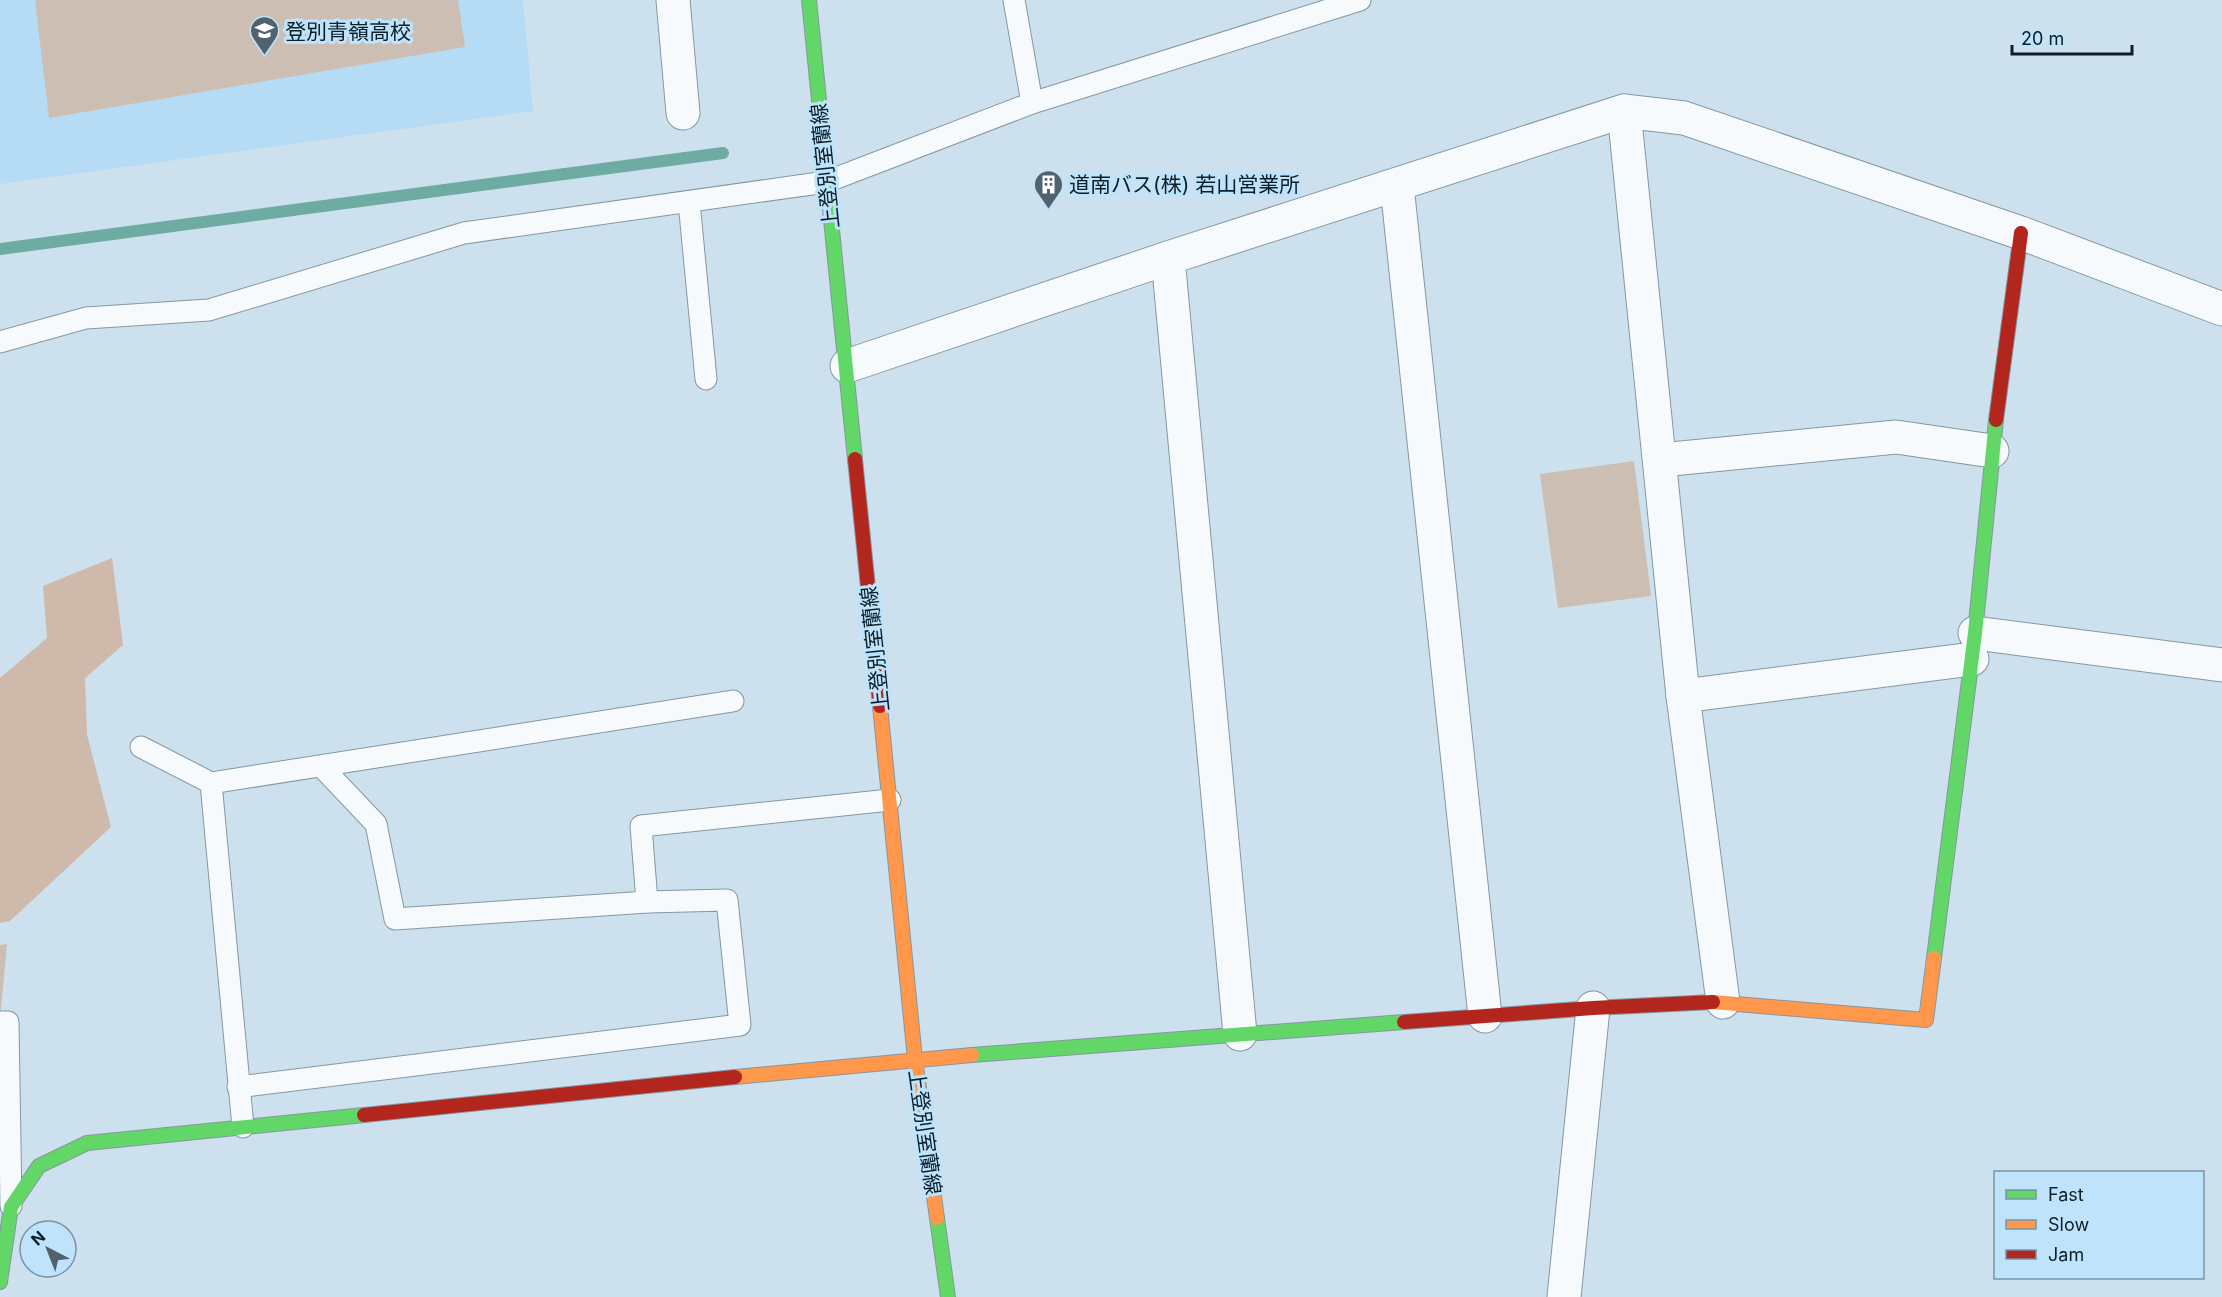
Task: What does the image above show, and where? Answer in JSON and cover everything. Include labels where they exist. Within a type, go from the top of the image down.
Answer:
[{"type":"street","points":[[673,0],[683,113]]},
{"type":"street","name":"上登別室蘭線","points":[[808,0],[847,366],[915,1059],[948,1297]]},
{"type":"street","points":[[1623,111],[1661,460],[1683,696],[1723,1002]]},
{"type":"street","points":[[847,366],[1168,258],[1397,186],[1623,111],[1684,118],[2021,233],[2222,309]]},
{"type":"street","points":[[1397,186],[1485,1016]]},
{"type":"street","points":[[0,1282],[5,1207],[39,1166],[87,1143],[915,1059],[1593,1008],[1723,1002],[1926,1020],[1974,646],[1992,451],[2021,233]]},
{"type":"street","points":[[1168,258],[1240,1034]]},
{"type":"street","points":[[1661,460],[1896,437],[1992,451]]},
{"type":"street","points":[[1683,696],[1974,646],[2222,665]]},
{"type":"street","points":[[1564,1297],[1593,1008]]},
{"type":"lane","points":[[1014,0],[1032,103]]},
{"type":"lane","points":[[0,342],[86,318],[209,310],[464,233],[826,182],[1032,103],[1360,0]]},
{"type":"lane","points":[[689,202],[706,379]]},
{"type":"lane","points":[[141,747],[211,783],[733,701]]},
{"type":"lane","points":[[238,1087],[740,1025],[727,900],[647,902],[395,919],[376,824],[321,766]]},
{"type":"lane","points":[[211,783],[243,1127]]},
{"type":"lane","points":[[647,902],[641,826],[890,800]]},
{"type":"lane","points":[[0,1022],[8,1022],[5,1207]]},
{"type":"shaded area","name":"登別青嶺高校","points":[[0,0],[523,0],[533,111],[0,184]]},
{"type":"shaded area","points":[[35,0],[458,0],[465,47],[49,118]]},
{"type":"shaded area","points":[[1634,461],[1651,596],[1558,608],[1540,474]]},
{"type":"shaded area","points":[[112,558],[123,645],[85,678],[87,735],[111,827],[10,921],[0,923],[0,678],[47,638],[43,586]]},
{"type":"shaded area","points":[[7,944],[0,1019],[0,945]]},
{"type":"waterway","points":[[0,249],[723,153]]},
{"type":"traffic: fast","points":[[809,0],[855,459]]},
{"type":"traffic: fast","points":[[1934,958],[1975,633],[1996,420]]},
{"type":"traffic: fast","points":[[972,1055],[1404,1022]]},
{"type":"traffic: fast","points":[[0,1282],[11,1207],[39,1166],[87,1143],[364,1115]]},
{"type":"traffic: fast","points":[[937,1218],[948,1297]]},
{"type":"traffic: slow","points":[[880,706],[915,1059],[937,1218]]},
{"type":"traffic: slow","points":[[1713,1002],[1926,1020],[1934,958]]},
{"type":"traffic: slow","points":[[735,1077],[972,1055]]},
{"type":"traffic: jam","points":[[1996,420],[2021,233]]},
{"type":"traffic: jam","points":[[855,459],[880,706]]},
{"type":"traffic: jam","points":[[1404,1022],[1713,1002]]},
{"type":"traffic: jam","points":[[364,1115],[735,1077]]},
{"type":"place","name":"登別青嶺高校","points":[[264,56]]},
{"type":"place","name":"道南バス(株) 若山営業所","points":[[1048,210]]}]
